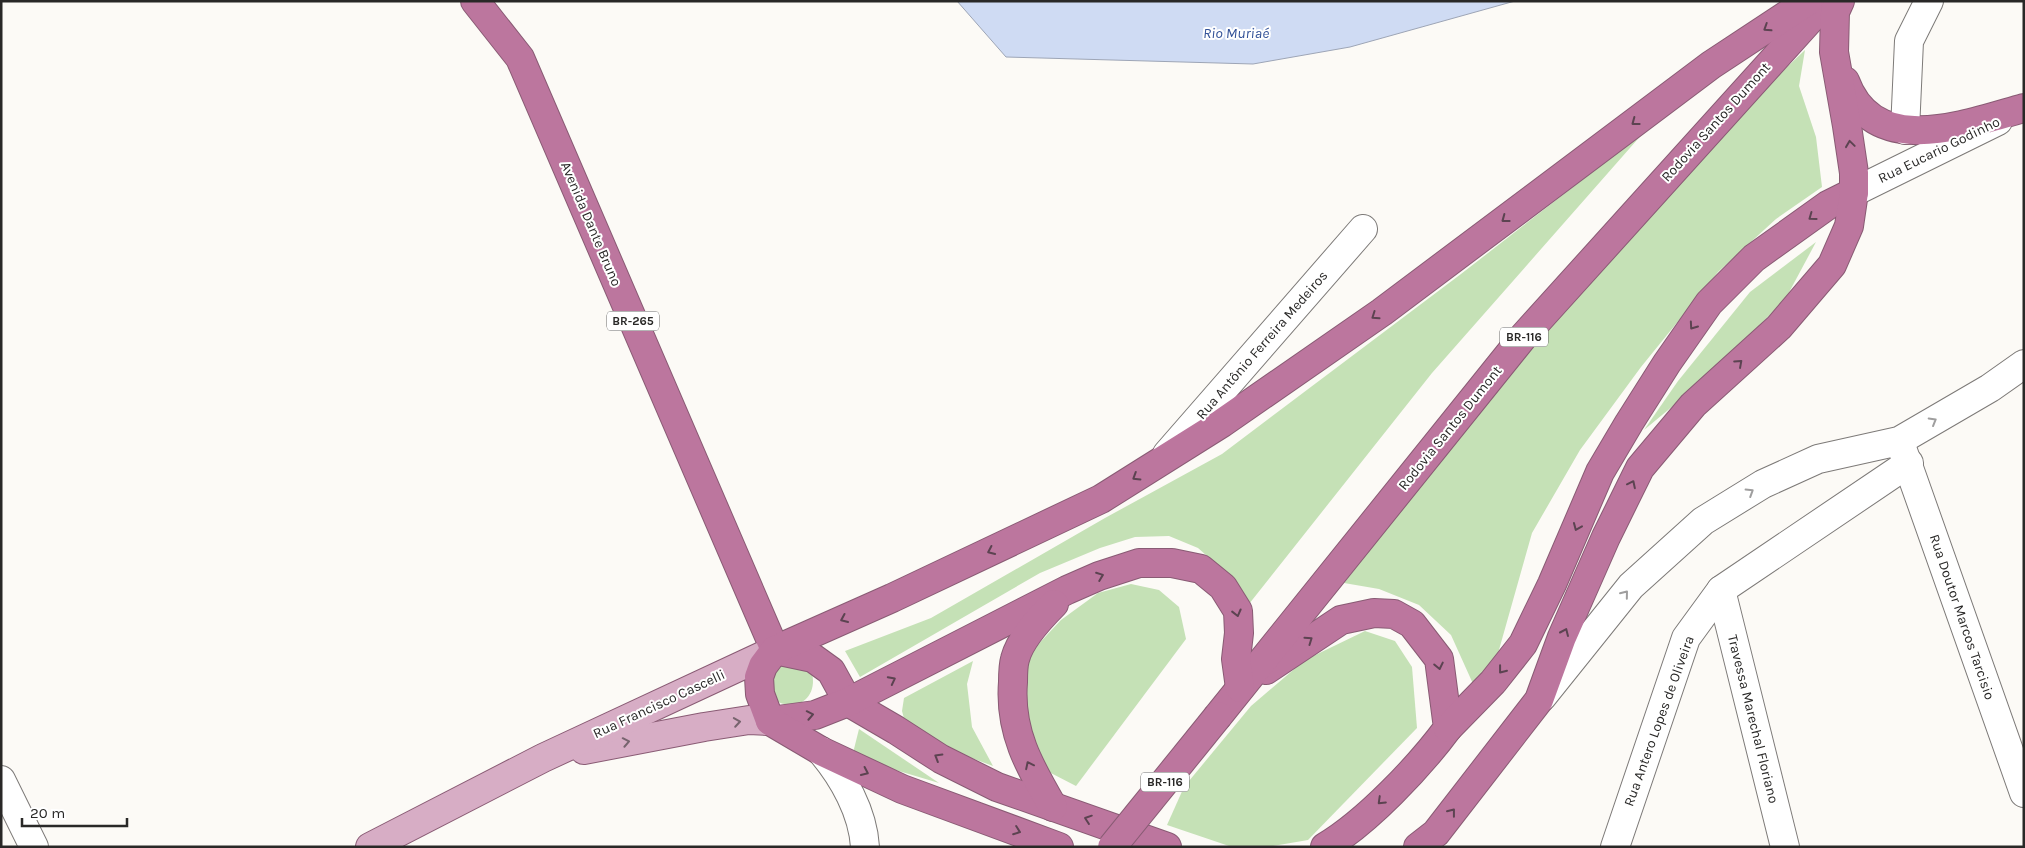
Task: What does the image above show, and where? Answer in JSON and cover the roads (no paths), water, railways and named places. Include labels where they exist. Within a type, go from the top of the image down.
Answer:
[{"type":"highway","name":"Avenida Dante Bruno","points":[[475,1],[520,58],[775,650]]},
{"type":"highway","points":[[1059,847],[902,789],[821,751],[770,720],[760,694],[759,677],[763,666],[775,650],[892,598],[1100,499],[1222,423],[1382,312],[1711,65],[1808,1]]},
{"type":"highway","name":"Rodovia Santos Dumont","points":[[1112,847],[1523,337],[1826,1]]},
{"type":"highway","points":[[1418,847],[1436,833],[1539,700],[1562,637],[1606,537],[1640,468],[1693,405],[1779,327],[1832,264],[1849,226],[1854,192],[1854,173],[1834,52],[1835,12],[1840,1]]},
{"type":"highway","points":[[1834,52],[1850,95],[1862,110],[1882,123],[1906,130],[1934,131],[2024,108]]},
{"type":"highway","points":[[1325,847],[1344,836],[1432,750],[1448,728],[1493,682],[1523,644],[1552,584],[1600,472],[1657,378],[1709,303],[1754,258],[1828,205],[1854,192]]},
{"type":"highway","points":[[770,720],[814,715],[848,702],[1067,590],[1099,576],[1139,564],[1172,563],[1202,569],[1223,587],[1238,611],[1239,633],[1236,660],[1240,688],[1341,620],[1374,613],[1394,614],[1412,624],[1439,660],[1448,728]]},
{"type":"highway","points":[[1053,807],[1027,763],[1015,728],[1012,698],[1015,659],[1032,627],[1067,590]]},
{"type":"highway","points":[[775,650],[813,658],[831,670],[848,702],[941,759],[997,787],[1167,847]]},
{"type":"main road","name":"Rua Francisco Cascelli","points":[[370,847],[543,758],[775,650]]},
{"type":"main road","name":"Rua Francisco Cascelli","points":[[543,758],[748,720],[770,720]]},
{"type":"street","points":[[1906,130],[1909,41],[1929,1]]},
{"type":"street","name":"Rua Eucario Godinho","points":[[1854,192],[2024,108]]},
{"type":"street","name":"Rua Antônio Ferreira Medeiros","points":[[1161,461],[1363,229]]},
{"type":"street","points":[[1539,700],[1632,586],[1703,521],[1763,484],[1818,459],[1904,452],[2024,364]]},
{"type":"street","name":"Rua Antero Lopes de Oliveira","points":[[1615,847],[1686,638],[1721,590],[1904,452]]},
{"type":"street","name":"Rua Doutor Marcos Tarcisio","points":[[1904,452],[2024,793]]},
{"type":"street","name":"Travessa Marechal Floriano","points":[[1721,590],[1785,847]]},
{"type":"street","points":[[821,751],[838,770],[853,802],[864,833],[865,847]]},
{"type":"street","points":[[1,780],[34,847]]},
{"type":"water","name":"Rio Muriaé","points":[[957,1],[1515,1],[1350,47],[1253,64],[1006,57]]}]
